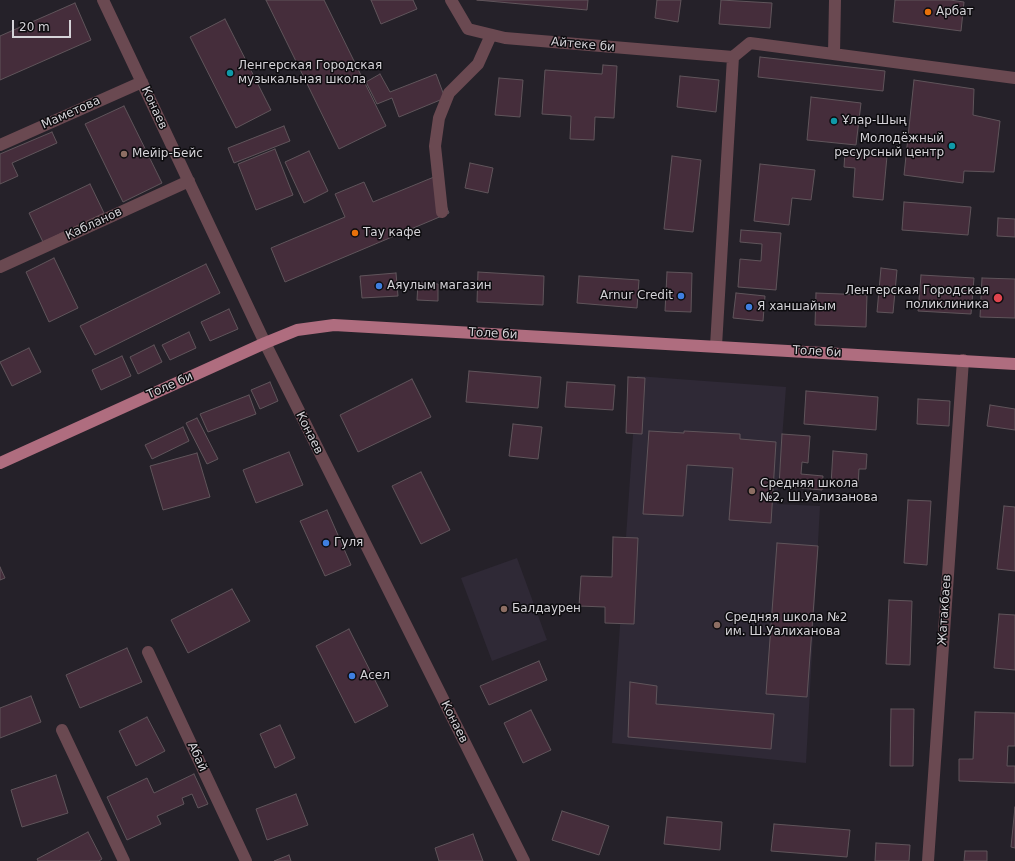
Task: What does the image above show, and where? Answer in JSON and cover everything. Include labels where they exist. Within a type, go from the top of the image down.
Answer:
[{"type":"main road","name":"Толе би","points":[[0,464],[265,343],[297,330],[334,325],[1015,364]]},
{"type":"street","name":"Конаев","points":[[103,0],[265,343],[524,861]]},
{"type":"street","name":"Айтеке би","points":[[451,0],[468,29],[505,38],[733,57]]},
{"type":"street","points":[[834,54],[835,0]]},
{"type":"street","points":[[442,212],[435,146],[438,118],[449,92],[478,64],[491,35]]},
{"type":"street","points":[[716,346],[733,57],[750,43],[1015,78]]},
{"type":"street","name":"Маметова","points":[[0,145],[142,82]]},
{"type":"street","name":"Кабланов","points":[[0,267],[189,181]]},
{"type":"street","name":"Жатакбаев","points":[[928,861],[963,360]]},
{"type":"street","name":"Абай","points":[[148,652],[246,861]]},
{"type":"street","points":[[62,730],[124,861]]},
{"type":"shaded area","name":"Средняя школа №2 им. Ш.Уалиханова","points":[[637,376],[786,387],[777,504],[820,506],[806,763],[612,743]]},
{"type":"shaded area","name":"Балдаурен","points":[[517,558],[547,640],[492,661],[461,578]]},
{"type":"building","points":[[266,0],[324,0],[386,126],[339,149]]},
{"type":"building","points":[[371,0],[413,0],[417,9],[381,24]]},
{"type":"building","points":[[477,0],[588,0],[587,10]]},
{"type":"building","points":[[657,0],[681,0],[678,22],[655,18]]},
{"type":"building","points":[[721,0],[772,3],[770,28],[719,24]]},
{"type":"building","name":"Арбат","points":[[895,0],[950,0],[964,2],[961,31],[893,22]]},
{"type":"building","points":[[75,3],[91,40],[0,80],[0,36]]},
{"type":"building","name":"Ленгерская Городская музыкальная школа","points":[[225,19],[271,110],[236,128],[190,37]]},
{"type":"building","points":[[760,57],[885,71],[883,91],[758,77]]},
{"type":"building","points":[[603,65],[617,66],[614,118],[595,117],[594,140],[570,139],[571,116],[542,114],[545,70],[602,74]]},
{"type":"building","points":[[380,74],[390,92],[436,74],[445,98],[399,117],[392,98],[377,104],[366,82]]},
{"type":"building","points":[[680,76],[719,80],[716,112],[677,107]]},
{"type":"building","points":[[499,78],[523,80],[520,117],[495,115]]},
{"type":"building","name":"Молодёжный ресурсный центр","points":[[914,80],[974,89],[973,115],[1000,121],[994,172],[964,171],[963,183],[904,175]]},
{"type":"building","name":"Ұлар-Шың","points":[[811,97],[861,103],[856,145],[807,140]]},
{"type":"building","name":"Мейір-Бейс","points":[[124,106],[162,183],[123,202],[85,124]]},
{"type":"building","points":[[284,126],[290,141],[234,163],[228,148]]},
{"type":"building","points":[[52,132],[57,143],[12,163],[18,176],[0,184],[0,154]]},
{"type":"building","points":[[275,149],[293,195],[256,210],[238,164]]},
{"type":"building","points":[[309,151],[328,191],[304,203],[285,162]]},
{"type":"building","points":[[845,152],[887,156],[883,200],[853,197],[855,168],[844,167]]},
{"type":"building","points":[[672,156],[701,160],[693,232],[664,229]]},
{"type":"building","points":[[470,163],[493,168],[488,193],[465,188]]},
{"type":"building","points":[[760,164],[815,170],[811,200],[792,198],[789,225],[754,221]]},
{"type":"building","name":"Тау кафе","points":[[434,177],[449,213],[285,282],[271,248],[345,217],[335,194],[364,182],[373,202]]},
{"type":"building","points":[[90,184],[104,213],[43,242],[29,213]]},
{"type":"building","points":[[904,202],[971,207],[968,235],[902,230]]},
{"type":"building","points":[[998,218],[1015,219],[1015,237],[997,236]]},
{"type":"building","points":[[741,230],[781,233],[776,290],[738,287],[740,259],[761,261],[762,244],[740,242]]},
{"type":"building","points":[[54,258],[78,308],[49,322],[26,272]]},
{"type":"building","points":[[206,264],[220,293],[95,355],[80,326]]},
{"type":"building","points":[[881,268],[897,270],[893,313],[877,312]]},
{"type":"building","points":[[478,272],[544,276],[543,305],[477,302]]},
{"type":"building","points":[[667,272],[692,273],[691,312],[665,311]]},
{"type":"building","name":"Аяулым магазин","points":[[396,273],[398,296],[362,298],[360,276]]},
{"type":"building","points":[[921,275],[974,278],[971,314],[918,311]]},
{"type":"building","points":[[579,276],[639,280],[637,308],[577,303]]},
{"type":"building","name":"Ленгерская Городская поликлиника","points":[[982,278],[1015,279],[1015,318],[980,317]]},
{"type":"building","points":[[418,283],[438,284],[438,301],[417,300]]},
{"type":"building","name":"Я ханшайым","points":[[736,293],[765,296],[763,321],[733,318]]},
{"type":"building","points":[[816,293],[867,295],[866,327],[815,325]]},
{"type":"building","points":[[229,309],[238,329],[210,341],[201,322]]},
{"type":"building","points":[[189,332],[196,348],[170,360],[162,345]]},
{"type":"building","points":[[154,345],[162,362],[138,374],[130,357]]},
{"type":"building","points":[[29,348],[41,372],[12,386],[0,362]]},
{"type":"building","points":[[122,356],[131,376],[101,390],[92,370]]},
{"type":"building","points":[[469,371],[541,377],[538,408],[466,402]]},
{"type":"building","points":[[628,377],[645,378],[642,434],[626,433]]},
{"type":"building","points":[[412,379],[431,417],[358,452],[340,415]]},
{"type":"building","points":[[270,382],[278,401],[260,409],[251,390]]},
{"type":"building","points":[[567,382],[615,385],[613,410],[565,407]]},
{"type":"building","points":[[806,391],[878,397],[876,430],[804,424]]},
{"type":"building","points":[[249,395],[256,414],[208,432],[200,414]]},
{"type":"building","points":[[918,399],[950,401],[949,426],[917,424]]},
{"type":"building","points":[[990,405],[1015,409],[1015,430],[987,426]]},
{"type":"building","points":[[197,418],[218,459],[207,464],[186,423]]},
{"type":"building","points":[[513,424],[542,427],[538,459],[509,456]]},
{"type":"building","points":[[183,427],[189,441],[152,459],[145,445]]},
{"type":"building","name":"Средняя школа №2, Ш.Уализанова","points":[[649,431],[740,434],[740,439],[776,442],[771,523],[729,520],[733,468],[687,465],[683,516],[643,514]]},
{"type":"building","points":[[782,434],[810,436],[808,463],[802,462],[801,474],[823,476],[822,490],[779,486]]},
{"type":"building","points":[[833,451],[867,454],[866,469],[859,469],[858,487],[831,485]]},
{"type":"building","points":[[289,452],[303,485],[256,503],[243,470]]},
{"type":"building","points":[[197,453],[210,497],[163,510],[150,466]]},
{"type":"building","points":[[421,472],[450,530],[421,544],[392,486]]},
{"type":"building","points":[[908,500],[931,501],[927,565],[904,563]]},
{"type":"building","points":[[1004,506],[1015,507],[1015,571],[997,569]]},
{"type":"building","name":"Гуля","points":[[327,510],[351,565],[325,576],[300,521]]},
{"type":"building","points":[[613,537],[638,538],[634,624],[605,623],[605,607],[579,606],[581,576],[612,577]]},
{"type":"building","points":[[777,543],[818,546],[807,697],[766,694]]},
{"type":"building","points":[[0,567],[5,578],[0,580]]},
{"type":"building","points":[[232,589],[250,621],[188,653],[171,620]]},
{"type":"building","points":[[889,600],[912,601],[910,665],[886,664]]},
{"type":"building","points":[[999,614],[1015,615],[1015,670],[994,668]]},
{"type":"building","name":"Асел","points":[[349,629],[388,706],[355,723],[316,646]]},
{"type":"building","points":[[127,648],[142,682],[80,708],[66,675]]},
{"type":"building","points":[[539,661],[547,680],[489,705],[480,686]]},
{"type":"building","points":[[630,682],[657,686],[656,704],[774,714],[771,749],[628,737]]},
{"type":"building","points":[[31,696],[41,722],[0,738],[0,708]]},
{"type":"building","points":[[891,709],[914,709],[913,766],[890,766]]},
{"type":"building","points":[[531,710],[551,750],[523,763],[504,723]]},
{"type":"building","points":[[975,712],[1015,713],[1015,746],[1008,746],[1007,766],[1015,766],[1015,783],[959,781],[959,759],[973,759]]},
{"type":"building","points":[[147,717],[165,751],[136,766],[119,731]]},
{"type":"building","points":[[280,725],[295,758],[275,768],[260,734]]},
{"type":"building","points":[[194,774],[208,804],[198,808],[192,794],[182,798],[184,804],[157,816],[161,824],[127,840],[107,797],[147,778],[154,793]]},
{"type":"building","points":[[56,775],[68,813],[22,827],[11,790]]},
{"type":"building","points":[[296,794],[308,825],[267,840],[256,809]]},
{"type":"building","points":[[1015,807],[1015,848],[1011,847]]},
{"type":"building","points":[[562,811],[609,826],[599,855],[552,840]]},
{"type":"building","points":[[667,817],[722,822],[720,850],[664,844]]},
{"type":"building","points":[[774,824],[850,830],[847,857],[771,851]]},
{"type":"building","points":[[88,832],[102,859],[99,861],[38,861],[37,859]]},
{"type":"building","points":[[473,834],[483,861],[439,861],[435,848]]},
{"type":"building","points":[[876,843],[910,845],[909,861],[875,861]]},
{"type":"building","points":[[965,851],[987,851],[987,861],[964,861]]},
{"type":"building","points":[[289,855],[291,861],[274,861]]},
{"type":"place","name":"Арбат","points":[[928,12]]},
{"type":"place","name":"Ленгерская Городская музыкальная школа","points":[[230,73]]},
{"type":"place","name":"Ұлар-Шың","points":[[834,121]]},
{"type":"place","name":"Молодёжный ресурсный центр","points":[[952,146]]},
{"type":"place","name":"Мейір-Бейс","points":[[124,154]]},
{"type":"place","name":"Тау кафе","points":[[355,233]]},
{"type":"place","name":"Аяулым магазин","points":[[379,286]]},
{"type":"place","name":"Arnur Credit","points":[[681,296]]},
{"type":"place","name":"Ленгерская Городская поликлиника","points":[[998,298]]},
{"type":"place","name":"Я ханшайым","points":[[749,307]]},
{"type":"place","name":"Средняя школа №2, Ш.Уализанова","points":[[752,491]]},
{"type":"place","name":"Гуля","points":[[326,543]]},
{"type":"place","name":"Балдаурен","points":[[504,609]]},
{"type":"place","name":"Средняя школа №2 им. Ш.Уалиханова","points":[[717,625]]},
{"type":"place","name":"Асел","points":[[352,676]]}]
